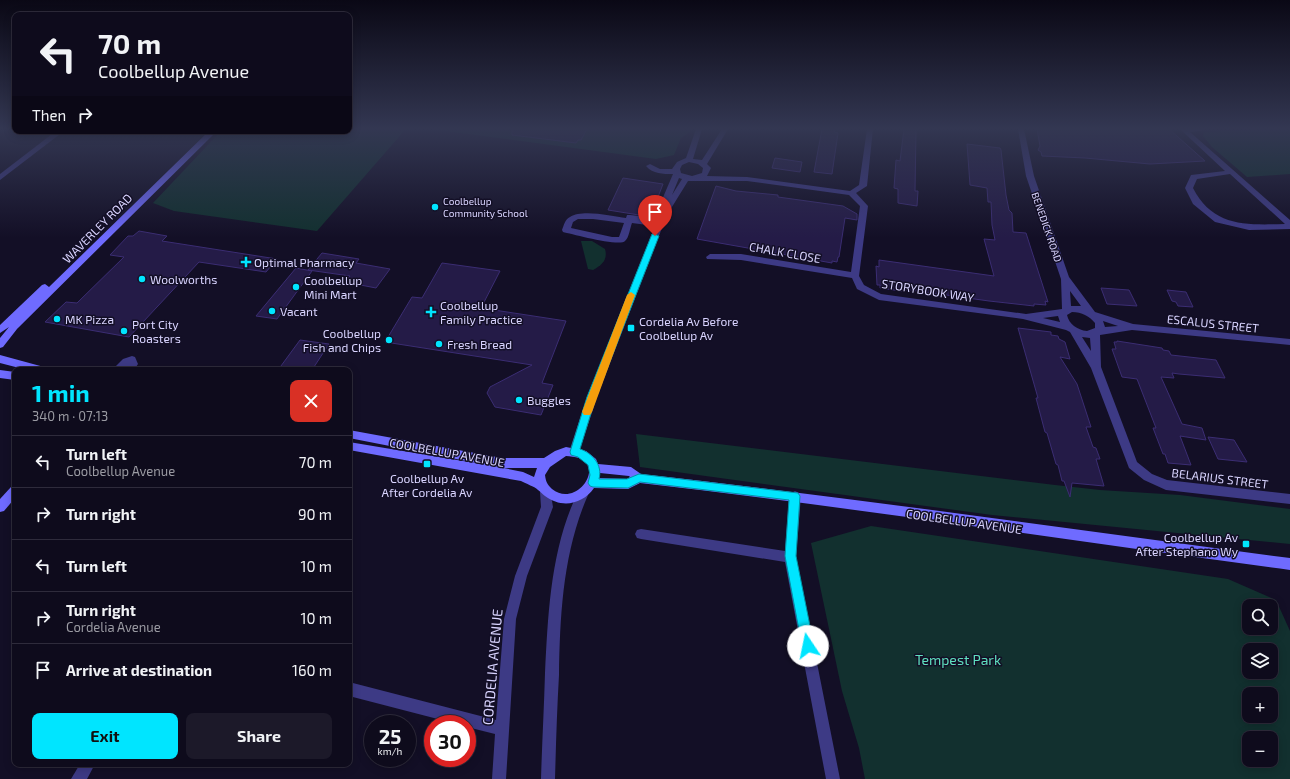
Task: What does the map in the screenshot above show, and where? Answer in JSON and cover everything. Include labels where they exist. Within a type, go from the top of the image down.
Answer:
[{"type":"street","points":[[0,178],[16,165]]},
{"type":"street","name":"WAVERLEY ROAD","points":[[0,330],[170,165]]},
{"type":"street","name":"WAVERLEY ROAD","points":[[0,345],[14,327],[178,165]]},
{"type":"street","points":[[662,220],[665,202],[679,165]]},
{"type":"street","points":[[650,166],[653,170],[677,170],[686,178],[747,179],[834,192],[851,193],[863,186],[865,165]]},
{"type":"street","name":"BENEDICK ROAD","points":[[1028,165],[1030,176],[1065,278]]},
{"type":"street","points":[[1224,165],[1290,225]]},
{"type":"street","points":[[697,178],[705,174],[705,166],[747,179]]},
{"type":"street","points":[[1231,172],[1194,176],[1189,188],[1196,202],[1218,220],[1250,227],[1290,225]]},
{"type":"street","points":[[574,452],[592,397],[662,220],[686,178]]},
{"type":"street","points":[[851,193],[864,206],[855,276]]},
{"type":"street","points":[[629,221],[622,240],[612,240],[566,230],[570,219],[576,216],[585,215],[629,221],[662,220]]},
{"type":"street","name":"CHALK CLOSE","points":[[710,257],[741,257],[855,276]]},
{"type":"street","name":"STORYBOOK WAY","points":[[855,276],[860,287],[879,297],[1023,316]]},
{"type":"street","points":[[1065,278],[1065,311],[1062,319],[1071,329],[1096,367]]},
{"type":"street","points":[[1065,278],[1100,324],[1100,328],[1096,332],[1096,367]]},
{"type":"street","points":[[1023,316],[1065,311],[1076,308],[1133,327]]},
{"type":"street","points":[[1023,316],[1085,334],[1133,327]]},
{"type":"street","name":"ESCALUS STREET","points":[[1133,327],[1290,342]]},
{"type":"street","points":[[0,359],[30,367]]},
{"type":"street","points":[[120,367],[126,362],[132,360],[133,364],[130,367]]},
{"type":"street","name":"BELARIUS STREET","points":[[1096,367],[1133,465],[1148,476],[1166,485],[1290,499]]},
{"type":"street","points":[[0,374],[12,376]]},
{"type":"street","name":"COOLBELLUP AVENUE","points":[[352,435],[502,463],[545,462]]},
{"type":"street","name":"COOLBELLUP AVENUE","points":[[352,447],[523,477],[544,489]]},
{"type":"street","points":[[574,452],[587,457],[595,468],[593,483],[589,489],[582,494],[567,499],[559,498],[544,489],[540,478],[541,470],[545,462],[558,453],[574,452]]},
{"type":"street","name":"COOLBELLUP AVENUE","points":[[595,468],[631,472],[639,478],[795,496],[1018,528],[1290,564]]},
{"type":"street","name":"COOLBELLUP AVENUE","points":[[593,483],[628,484],[639,478]]},
{"type":"street","name":"CORDELIA AVENUE","points":[[499,779],[510,619],[521,576],[547,507],[544,489]]},
{"type":"street","points":[[0,507],[12,493]]},
{"type":"street","points":[[548,779],[554,617],[564,551],[572,518],[582,494]]},
{"type":"street","points":[[795,496],[790,556],[833,779]]},
{"type":"street","points":[[641,534],[790,556]]},
{"type":"street","points":[[352,690],[503,729]]},
{"type":"street","points":[[78,779],[86,767]]},
{"type":"green space","points":[[189,165],[374,165],[317,231],[174,211],[153,203]]},
{"type":"green space","points":[[1233,165],[1290,165],[1290,174],[1247,177]]},
{"type":"green space","points":[[581,241],[592,241],[605,249],[606,256],[604,262],[593,270],[588,269]]},
{"type":"green space","points":[[636,434],[1055,485],[1100,490],[1180,495],[1290,509],[1290,544],[992,515],[640,467]]},
{"type":"green space","name":"Tempest Park","points":[[871,526],[1228,579],[1274,599],[1242,599],[1242,635],[1278,635],[1278,604],[1290,631],[1290,779],[865,779],[859,748],[842,691],[811,543]]},
{"type":"building","points":[[773,165],[801,165],[800,172],[772,168]]},
{"type":"building","points":[[815,165],[833,165],[832,174],[814,172]]},
{"type":"building","points":[[896,165],[915,165],[915,191],[918,191],[917,206],[898,203],[898,189],[894,188]]},
{"type":"building","points":[[969,165],[1003,165],[1006,195],[1009,210],[1012,213],[1013,232],[1026,233],[1048,302],[1045,301],[1046,305],[1034,304],[1034,306],[910,290],[901,291],[880,288],[880,285],[877,285],[876,266],[879,267],[879,260],[994,276],[984,239],[995,240],[992,225],[991,202],[988,202],[987,188],[970,185]]},
{"type":"building","points":[[623,178],[663,184],[653,210],[639,215],[608,210]]},
{"type":"building","points":[[716,186],[736,191],[778,195],[778,197],[843,206],[857,214],[857,220],[845,218],[839,257],[837,262],[832,261],[832,263],[697,239]]},
{"type":"building","name":"Woolworths","points":[[139,231],[167,236],[162,241],[277,259],[266,272],[199,262],[129,337],[45,322],[66,302],[77,303],[124,257],[110,255],[128,236],[133,236]]},
{"type":"building","points":[[322,253],[359,259],[356,263],[390,269],[376,288],[345,282],[350,276],[308,270]]},
{"type":"building","points":[[442,263],[500,271],[481,308],[566,321],[542,383],[553,385],[541,415],[495,407],[487,393],[490,387],[532,365],[385,342],[412,297],[422,298]]},
{"type":"building","points":[[296,268],[312,271],[277,319],[256,316]]},
{"type":"building","points":[[1101,288],[1129,290],[1137,306],[1107,304]]},
{"type":"building","points":[[1167,290],[1186,292],[1193,307],[1178,306],[1176,302],[1172,301]]},
{"type":"building","points":[[1018,328],[1051,332],[1051,335],[1058,336],[1059,339],[1065,342],[1070,359],[1060,357],[1077,384],[1091,427],[1086,427],[1093,447],[1096,448],[1100,459],[1096,459],[1104,486],[1072,483],[1070,497],[1064,481],[1062,481],[1047,433],[1045,432],[1036,398],[1038,398]]},
{"type":"building","points":[[300,340],[329,344],[314,367],[280,367]]},
{"type":"building","points":[[1117,341],[1162,348],[1163,350],[1169,351],[1171,355],[1216,360],[1225,378],[1172,373],[1174,378],[1161,377],[1182,424],[1202,428],[1206,440],[1180,436],[1191,465],[1168,463],[1153,428],[1156,428],[1137,379],[1122,377],[1112,349],[1116,349],[1114,342]]},
{"type":"building","points":[[1208,437],[1234,440],[1247,462],[1218,459]]},
{"type":"slow traffic","points":[[587,412],[631,295]]},
{"type":"place","name":"Coolbellup Community School","points":[[435,207]]},
{"type":"place","name":"Optimal Pharmacy","points":[[246,262]]},
{"type":"place","name":"Woolworths","points":[[142,279]]},
{"type":"place","name":"Coolbellup Mini Mart","points":[[296,287]]},
{"type":"place","name":"Vacant","points":[[272,311]]},
{"type":"place","name":"Coolbellup Family Practice","points":[[431,312]]},
{"type":"place","name":"MK Pizza","points":[[57,319]]},
{"type":"place","name":"Cordelia Av Before Coolbellup Av","points":[[631,328]]},
{"type":"place","name":"Port City Roasters","points":[[124,331]]},
{"type":"place","name":"Coolbellup Fish and Chips","points":[[389,340]]},
{"type":"place","name":"Fresh Bread","points":[[439,344]]},
{"type":"place","name":"Buggles","points":[[519,400]]},
{"type":"place","name":"Coolbellup Av After Cordelia Av","points":[[427,464]]},
{"type":"place","name":"Coolbellup Av After Stephano Wy","points":[[1246,544]]},
{"type":"route","points":[[655,236],[592,397],[574,452],[587,457],[592,462],[595,468],[593,483],[628,484],[639,478],[795,496],[790,556],[808,646]]}]
